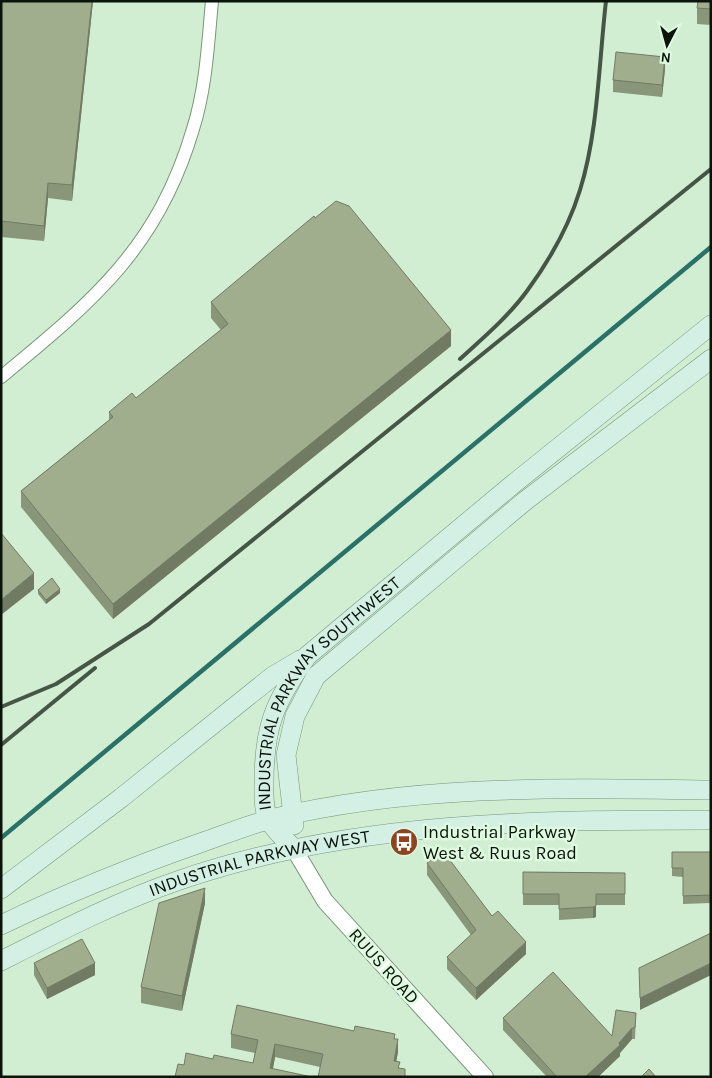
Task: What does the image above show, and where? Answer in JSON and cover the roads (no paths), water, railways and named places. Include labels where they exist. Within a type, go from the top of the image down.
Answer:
[{"type":"main road","name":"INDUSTRIAL PARKWAY SOUTHWEST","points":[[294,849],[269,820],[264,798],[264,752],[270,722],[284,688],[307,656],[512,485],[709,329]]},
{"type":"main road","name":"INDUSTRIAL PARKWAY SOUTHWEST","points":[[294,849],[294,814],[286,755],[295,716],[316,676],[525,501],[711,359]]},
{"type":"main road","points":[[1,889],[121,798],[273,676],[307,656]]},
{"type":"main road","name":"INDUSTRIAL PARKWAY WEST","points":[[1,925],[78,888],[269,820],[294,814],[397,799],[520,788],[711,790]]},
{"type":"main road","name":"INDUSTRIAL PARKWAY WEST","points":[[1,961],[91,915],[181,880],[294,849],[402,831],[519,821],[711,820]]},
{"type":"street","points":[[1,377],[70,320],[105,287],[137,249],[160,212],[178,172],[194,128],[204,80],[212,1]]},
{"type":"street","name":"RUUS ROAD","points":[[294,849],[324,901],[485,1077]]},
{"type":"waterway","points":[[1,838],[711,247]]},
{"type":"railway","points":[[460,359],[520,301],[551,255],[570,217],[580,190],[591,145],[606,1]]},
{"type":"railway","points":[[1,707],[56,684],[149,624],[711,169]]},
{"type":"railway","points":[[1,745],[95,668]]},
{"type":"place","name":"Industrial Parkway West & Ruus Road","points":[[404,842]]}]
